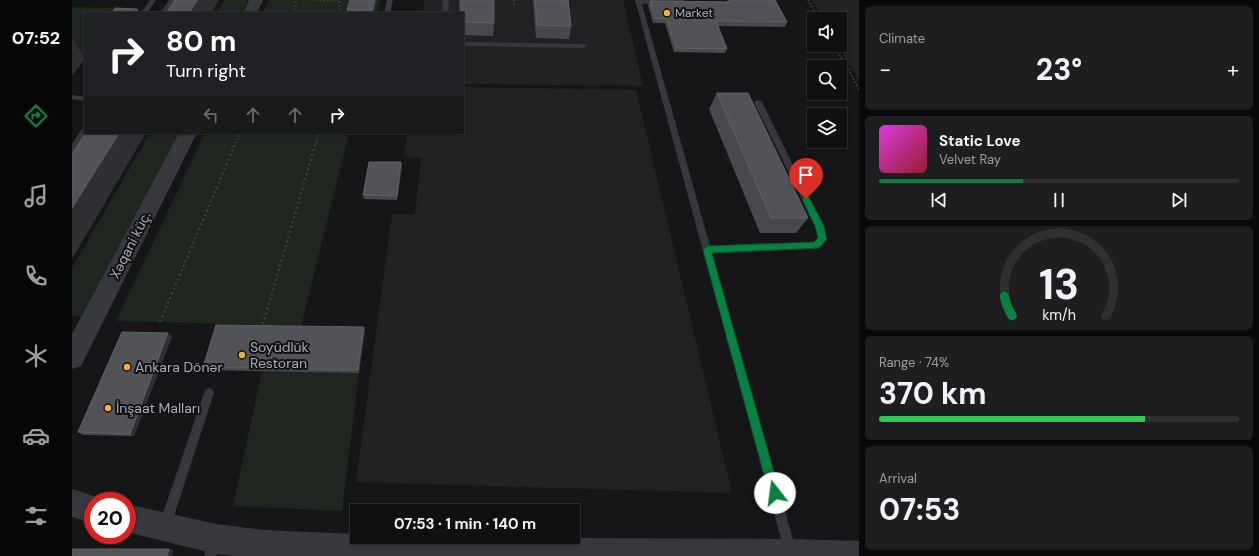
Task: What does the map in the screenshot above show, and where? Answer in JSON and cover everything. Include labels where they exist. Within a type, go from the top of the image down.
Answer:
[{"type":"street","points":[[250,12],[256,0]]},
{"type":"street","name":"Xəqani küç.","points":[[72,358],[79,331],[187,134]]},
{"type":"street","points":[[72,503],[84,506]]},
{"type":"street","points":[[136,520],[164,526],[213,547],[266,545],[439,552],[792,554],[859,556]]},
{"type":"lane","points":[[145,12],[153,0]]},
{"type":"lane","points":[[165,12],[172,0]]},
{"type":"lane","points":[[387,12],[390,0]]},
{"type":"lane","points":[[445,12],[446,0]]},
{"type":"lane","points":[[682,0],[638,1],[792,554]]},
{"type":"lane","points":[[464,44],[584,46]]},
{"type":"lane","points":[[72,97],[84,98]]},
{"type":"lane","points":[[707,250],[816,246],[823,239],[820,226],[758,102]]},
{"type":"lane","points":[[72,150],[84,132]]},
{"type":"lane","points":[[164,526],[209,393]]},
{"type":"path","points":[[292,12],[297,0]]},
{"type":"path","points":[[309,0],[340,1],[339,12]]},
{"type":"path","points":[[514,0],[514,6]]},
{"type":"path","points":[[808,0],[815,12]]},
{"type":"path","points":[[838,52],[859,89]]},
{"type":"path","points":[[160,322],[240,134]]},
{"type":"path","points":[[263,324],[319,134]]},
{"type":"shaded area","points":[[224,0],[248,0],[242,12],[217,12]]},
{"type":"shaded area","points":[[269,0],[381,0],[378,12],[263,12]]},
{"type":"shaded area","points":[[424,0],[623,0],[643,86],[464,84],[464,12],[423,12]]},
{"type":"shaded area","points":[[812,0],[859,0],[859,80],[842,52],[847,52],[847,12],[819,12]]},
{"type":"shaded area","points":[[72,7],[113,8],[111,12],[84,12],[84,50],[80,55],[72,55]]},
{"type":"shaded area","points":[[464,87],[636,90],[732,493],[356,482],[392,214],[415,214],[421,158],[404,157],[407,134],[464,134]]},
{"type":"shaded area","points":[[149,134],[179,134],[81,316],[72,316],[72,268]]},
{"type":"shaded area","points":[[205,134],[349,134],[301,326],[116,321]]},
{"type":"shaded area","points":[[262,371],[359,373],[342,511],[233,506]]},
{"type":"building","points":[[175,0],[197,0],[190,12],[167,12]]},
{"type":"building","points":[[350,0],[375,0],[372,11],[347,10]]},
{"type":"building","points":[[460,0],[494,0],[494,23],[464,22],[464,12],[460,12]]},
{"type":"building","points":[[535,0],[568,0],[571,26],[537,25]]},
{"type":"building","points":[[731,0],[775,0],[787,22],[716,21],[727,49],[676,48],[667,19],[655,18],[650,1],[732,2]]},
{"type":"building","points":[[115,8],[138,10],[136,12],[112,12]]},
{"type":"building","points":[[717,93],[748,93],[808,218],[771,218]]},
{"type":"building","points":[[85,134],[118,134],[72,208],[72,154]]},
{"type":"building","points":[[369,162],[401,162],[397,196],[363,195]]},
{"type":"building","points":[[216,325],[364,327],[358,370],[203,367]]},
{"type":"building","points":[[122,332],[168,333],[130,434],[78,432]]},
{"type":"building","points":[[72,549],[169,549],[167,556],[72,556]]},
{"type":"place","name":"Market","points":[[667,13]]},
{"type":"place","name":"Soyüdlük Restoran","points":[[242,355]]},
{"type":"place","name":"Ankara Dönər","points":[[127,367]]},
{"type":"place","name":"İnşaat Malları","points":[[108,408]]},
{"type":"route","points":[[775,493],[707,250],[816,246],[823,239],[820,226],[806,199]]}]
